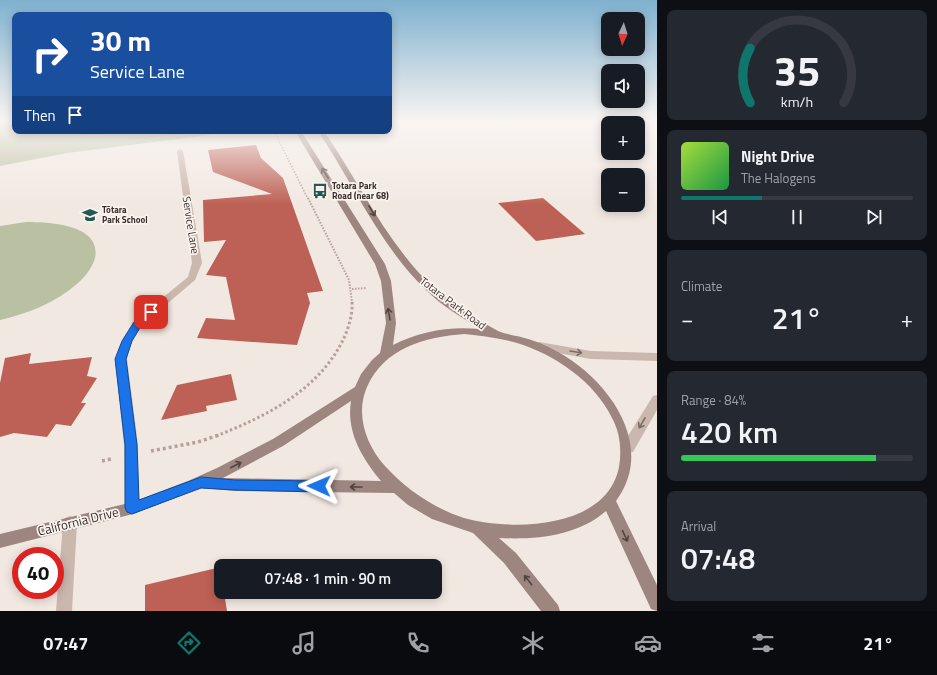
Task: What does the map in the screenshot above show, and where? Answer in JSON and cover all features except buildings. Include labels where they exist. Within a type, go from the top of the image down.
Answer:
[{"type":"street","points":[[0,155],[28,149]]},
{"type":"street","points":[[309,149],[380,264],[386,282],[391,323],[386,353]]},
{"type":"street","name":"Totara Park Road","points":[[332,149],[402,257],[424,283],[456,308],[494,334]]},
{"type":"street","name":"Service Lane","points":[[132,508],[131,445],[121,359],[127,341],[137,324],[192,278],[197,263],[180,151]]},
{"type":"street","points":[[537,346],[570,364],[598,388],[619,416],[628,448],[626,466],[620,484],[609,501],[585,518],[554,530],[517,533],[479,529],[447,519],[419,504],[395,487],[373,462],[360,437],[355,412],[358,390],[374,363],[386,353],[409,341],[435,333],[464,331],[494,334],[537,346],[591,355],[657,357]]},
{"type":"street","name":"California Drive","points":[[0,541],[132,508],[201,482],[278,444],[316,421],[358,390]]},
{"type":"street","points":[[628,448],[657,399]]},
{"type":"street","name":"California Drive","points":[[201,482],[235,485],[395,487]]},
{"type":"street","points":[[609,501],[657,603]]},
{"type":"street","points":[[64,611],[70,524]]},
{"type":"street","points":[[479,529],[510,558],[552,611]]},
{"type":"path","points":[[157,450],[193,443],[239,428],[260,418],[311,383],[342,346],[349,330],[353,315],[352,289],[341,262],[283,149]]},
{"type":"path","points":[[352,289],[371,288]]},
{"type":"green space","points":[[0,149],[103,149],[67,153],[0,166]]},
{"type":"green space","points":[[26,222],[59,224],[82,232],[90,238],[95,247],[94,262],[83,278],[61,296],[31,311],[0,320],[0,226]]},
{"type":"place","name":"Totara Park Road (near 68)","points":[[320,191]]},
{"type":"place","name":"Tōtara Park School","points":[[90,215]]},
{"type":"route","points":[[151,312],[137,324],[127,341],[121,359],[131,445],[132,508],[201,482],[235,485],[319,486]]}]
